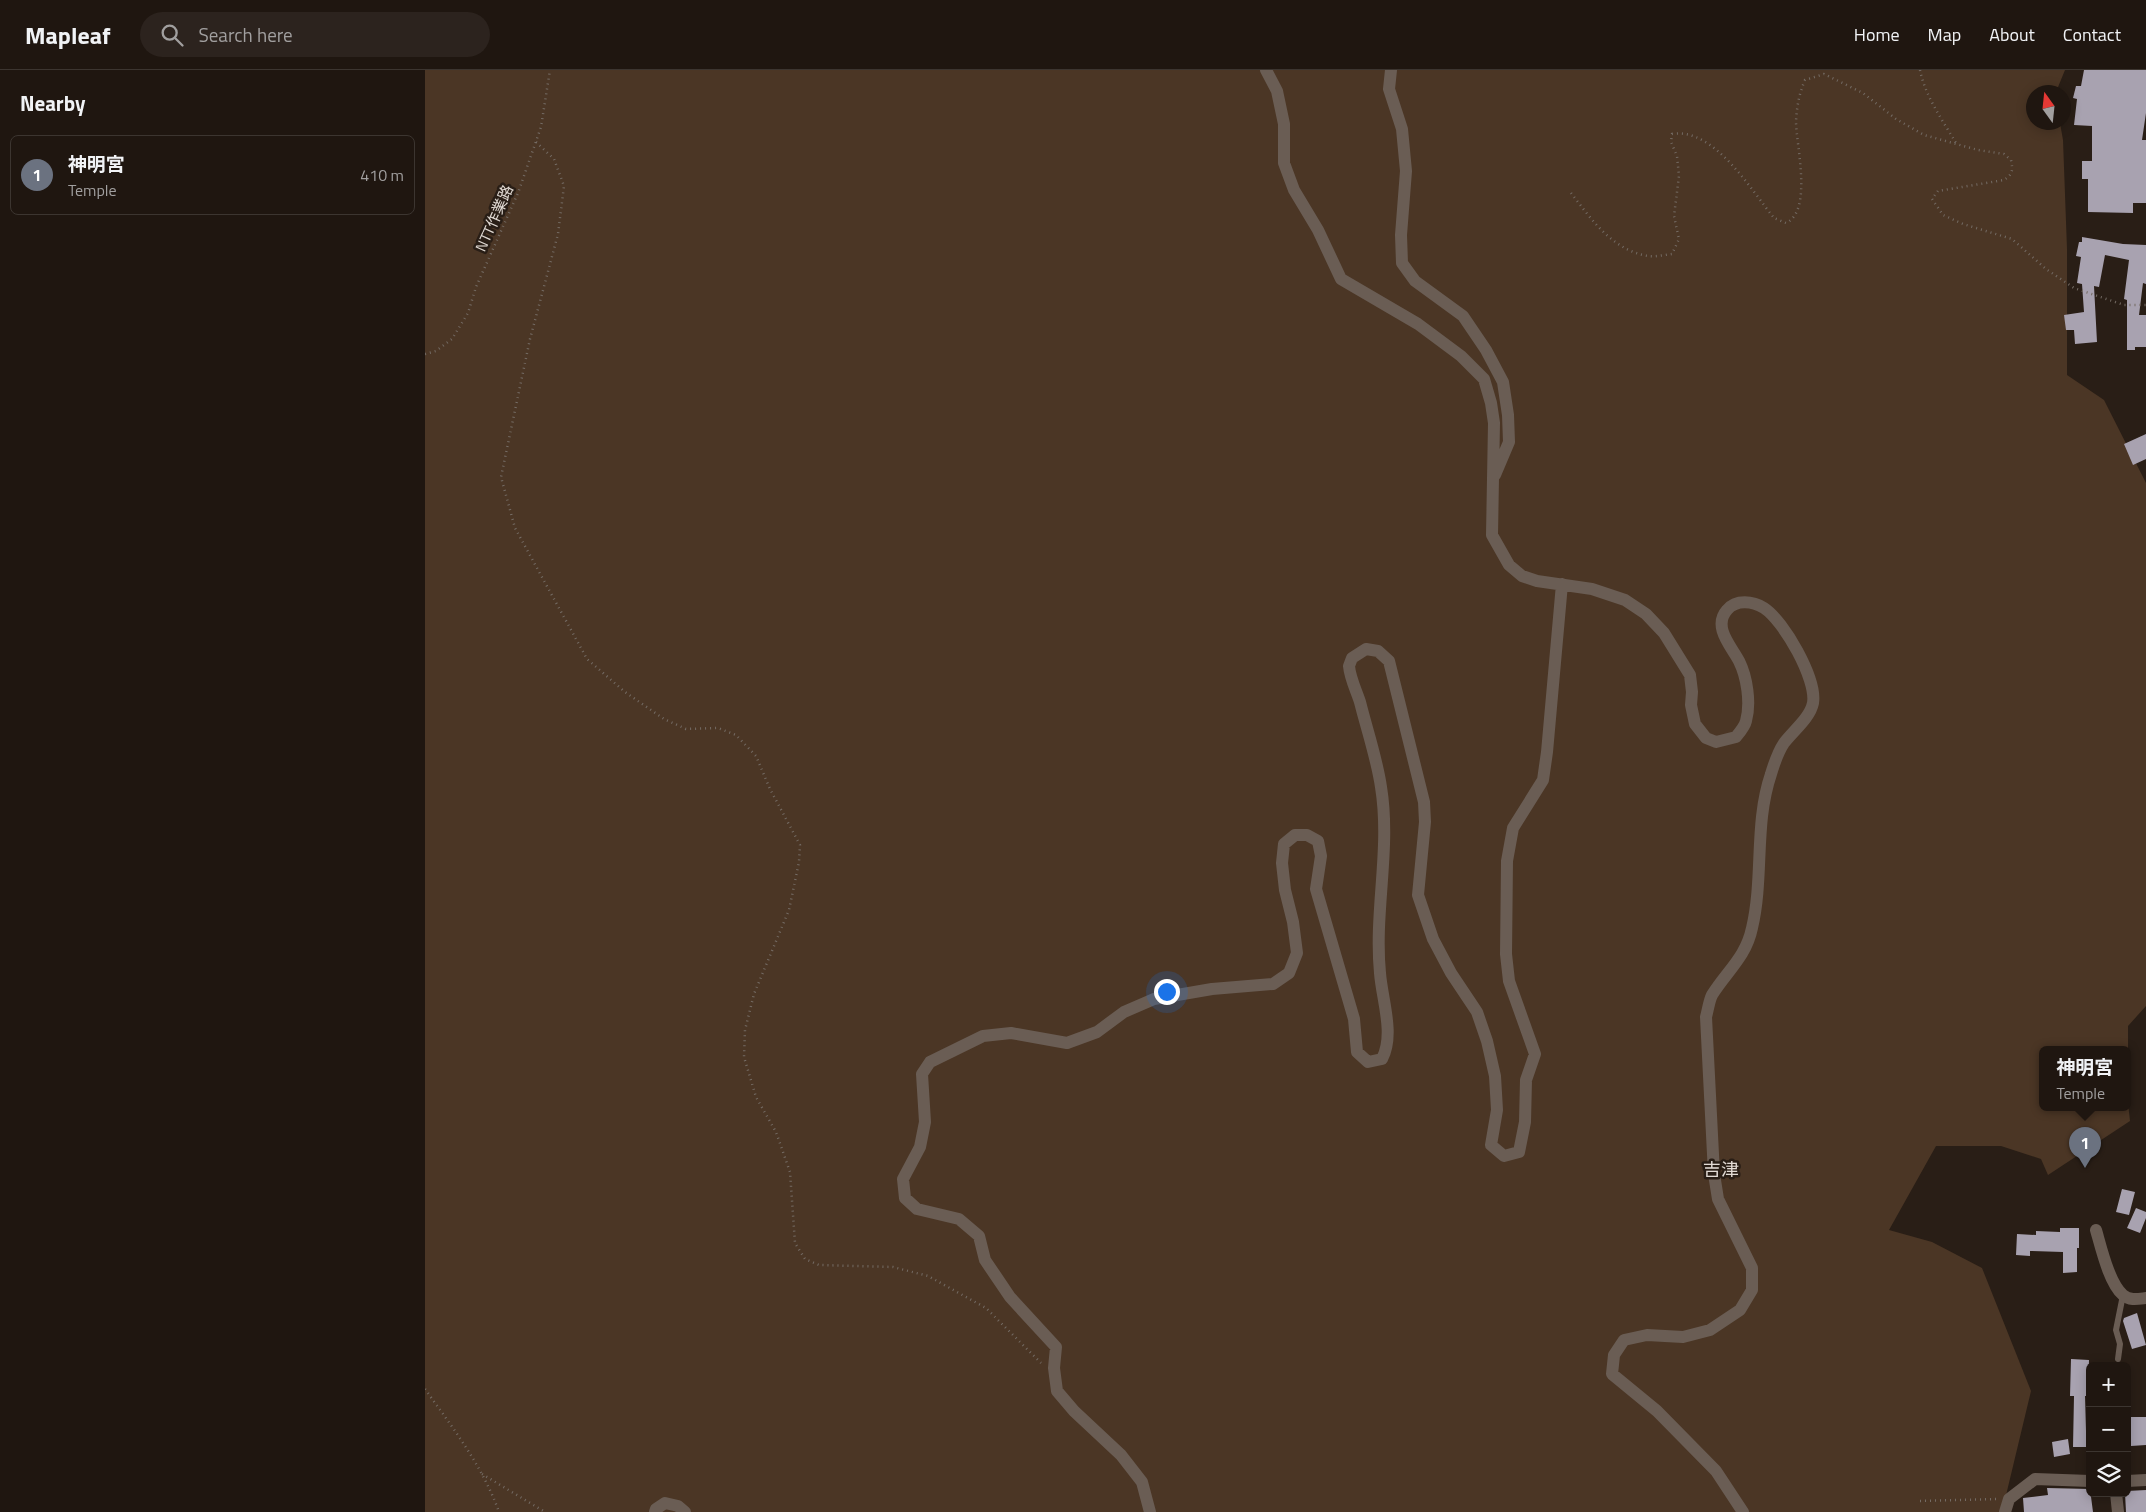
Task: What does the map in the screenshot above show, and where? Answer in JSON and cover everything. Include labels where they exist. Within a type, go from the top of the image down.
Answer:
[{"type":"street","points":[[1266,70],[1277,91],[1284,124],[1284,163],[1294,190],[1318,230],[1341,280],[1418,324],[1461,356],[1483,379],[1491,403],[1494,423],[1493,535],[1509,565],[1522,576],[1592,589],[1625,600],[1646,614],[1664,633],[1690,675],[1691,705],[1695,724],[1706,738],[1716,742],[1737,737],[1746,721],[1748,696],[1743,675],[1739,661],[1724,636],[1722,624],[1725,612],[1732,605],[1744,602],[1757,603],[1769,611],[1798,654],[1811,682],[1813,704],[1806,717],[1783,745],[1771,774],[1762,805],[1757,902],[1752,929],[1744,953],[1711,997],[1706,1017],[1714,1174],[1718,1199],[1752,1268],[1752,1290],[1740,1310],[1711,1330],[1683,1337],[1647,1335],[1624,1340],[1614,1355],[1612,1374],[1657,1411],[1715,1471],[1743,1512]]},
{"type":"street","points":[[1391,70],[1389,89],[1402,129],[1406,171],[1401,235],[1402,262],[1415,281],[1463,316],[1486,350],[1503,382],[1508,415],[1509,442],[1493,482]]},
{"type":"street","points":[[1150,1512],[1142,1482],[1121,1455],[1074,1411],[1057,1391],[1054,1368],[1056,1347],[1010,1297],[985,1260],[979,1236],[959,1219],[917,1209],[905,1198],[903,1178],[920,1148],[925,1122],[922,1074],[930,1062],[983,1036],[1011,1033],[1067,1043],[1097,1032],[1124,1012],[1153,999],[1212,989],[1273,984],[1289,973],[1297,953],[1282,863],[1284,844],[1295,835],[1307,835],[1318,841],[1321,856],[1316,889],[1354,1019],[1357,1052],[1368,1062],[1382,1060],[1386,1052],[1387,1024],[1380,978],[1378,935],[1383,879],[1384,810],[1381,785],[1349,666],[1352,658],[1366,650],[1378,651],[1389,661],[1424,802],[1425,822],[1418,895],[1433,939],[1451,973],[1477,1012],[1487,1041],[1495,1076],[1497,1110],[1491,1145],[1504,1156],[1519,1152],[1525,1122],[1526,1080],[1535,1054],[1509,980],[1507,954],[1507,861],[1513,828],[1543,780],[1562,584]]},
{"type":"street","points":[[2096,1230],[2108,1268],[2123,1295],[2133,1300],[2146,1298]]},
{"type":"street","points":[[2005,1512],[2009,1499],[2035,1479],[2086,1481]]},
{"type":"street","points":[[2131,1481],[2146,1480]]},
{"type":"street","points":[[2117,1497],[2119,1512]]},
{"type":"street","points":[[655,1512],[656,1509],[665,1503],[677,1506],[685,1512]]},
{"type":"lane","points":[[2119,1359],[2120,1344],[2116,1330],[2123,1295]]},
{"type":"path","name":"NTT作業路","points":[[425,354],[436,351],[453,339],[467,313],[476,287],[518,193],[536,142],[541,127],[550,70]]},
{"type":"path","points":[[1920,70],[1939,115],[1956,143]]},
{"type":"path","points":[[1571,193],[1603,234],[1624,249],[1649,256],[1672,254],[1679,239],[1674,216],[1679,176],[1677,156],[1671,142],[1672,134],[1681,132],[1704,140],[1723,155],[1774,218],[1787,222],[1792,220],[1799,211],[1802,191],[1796,122],[1798,97],[1805,80],[1824,74],[1863,93],[1896,119],[1924,135],[2004,154],[2011,160],[2013,170],[2011,175],[2004,180],[1938,191],[1932,199],[1943,215],[1963,224],[2012,239],[2046,270],[2075,288],[2124,305],[2146,305]]},
{"type":"path","points":[[536,142],[554,159],[564,186],[559,234],[530,339],[501,477],[515,528],[587,659],[625,692],[665,720],[686,729],[718,728],[736,735],[756,756],[770,789],[799,845],[799,862],[789,910],[754,994],[745,1030],[744,1058],[756,1098],[776,1132],[790,1172],[795,1243],[805,1259],[819,1265],[893,1267],[928,1276],[986,1308],[1040,1362],[1054,1368]]},
{"type":"path","points":[[425,1389],[465,1444],[482,1474],[499,1512]]},
{"type":"path","points":[[482,1474],[545,1512]]},
{"type":"path","points":[[1919,1501],[2009,1499]]},
{"type":"shaded area","points":[[425,70],[2065,70],[2059,85],[2026,85],[2026,130],[2061,130],[2063,140],[2067,249],[2067,375],[2104,400],[2146,483],[2146,1006],[2128,1026],[2128,1046],[2039,1046],[2039,1111],[2129,1111],[2130,1121],[2048,1175],[2041,1159],[2001,1146],[1936,1146],[1889,1230],[1932,1242],[1982,1268],[2031,1391],[2002,1512],[425,1512]]},
{"type":"building","points":[[2084,70],[2146,70],[2146,113],[2142,140],[2146,140],[2146,203],[2133,203],[2133,213],[2088,212],[2088,179],[2082,179],[2082,161],[2092,161],[2092,126],[2074,125],[2077,99],[2073,98],[2076,86],[2081,86]]},
{"type":"building","points":[[2082,237],[2123,244],[2146,245],[2146,284],[2143,283],[2139,315],[2146,315],[2146,347],[2135,347],[2135,350],[2127,350],[2127,300],[2124,299],[2129,260],[2105,255],[2099,287],[2094,286],[2097,342],[2075,344],[2074,330],[2066,330],[2064,315],[2084,312],[2082,284],[2077,283],[2081,257],[2076,256],[2079,242],[2082,242]]},
{"type":"building","points":[[2146,434],[2146,459],[2133,465],[2124,444]]},
{"type":"building","points":[[2122,1189],[2135,1192],[2129,1215],[2116,1212]]},
{"type":"building","points":[[2136,1208],[2146,1212],[2146,1218],[2140,1233],[2127,1228]]},
{"type":"building","points":[[2060,1228],[2079,1228],[2077,1272],[2063,1273],[2063,1252],[2030,1251],[2030,1256],[2016,1255],[2017,1234],[2036,1235],[2036,1231],[2060,1232]]},
{"type":"building","points":[[2137,1313],[2146,1345],[2132,1349],[2123,1321],[2124,1318]]},
{"type":"building","points":[[2071,1359],[2089,1360],[2089,1362],[2086,1362],[2086,1447],[2073,1447],[2074,1396],[2070,1396]]},
{"type":"building","points":[[2131,1417],[2146,1417],[2146,1445],[2131,1446]]},
{"type":"building","points":[[2068,1439],[2070,1454],[2054,1457],[2052,1442]]},
{"type":"building","points":[[2047,1488],[2086,1489],[2086,1497],[2091,1497],[2093,1512],[2024,1512],[2023,1498],[2048,1495]]},
{"type":"building","points":[[2146,1490],[2146,1512],[2126,1512],[2125,1497],[2131,1497],[2131,1491]]},
{"type":"place","name":"神明宮","points":[[2085,1168]]},
{"type":"district","name":"吉津","points":[[1721,1169]]}]
